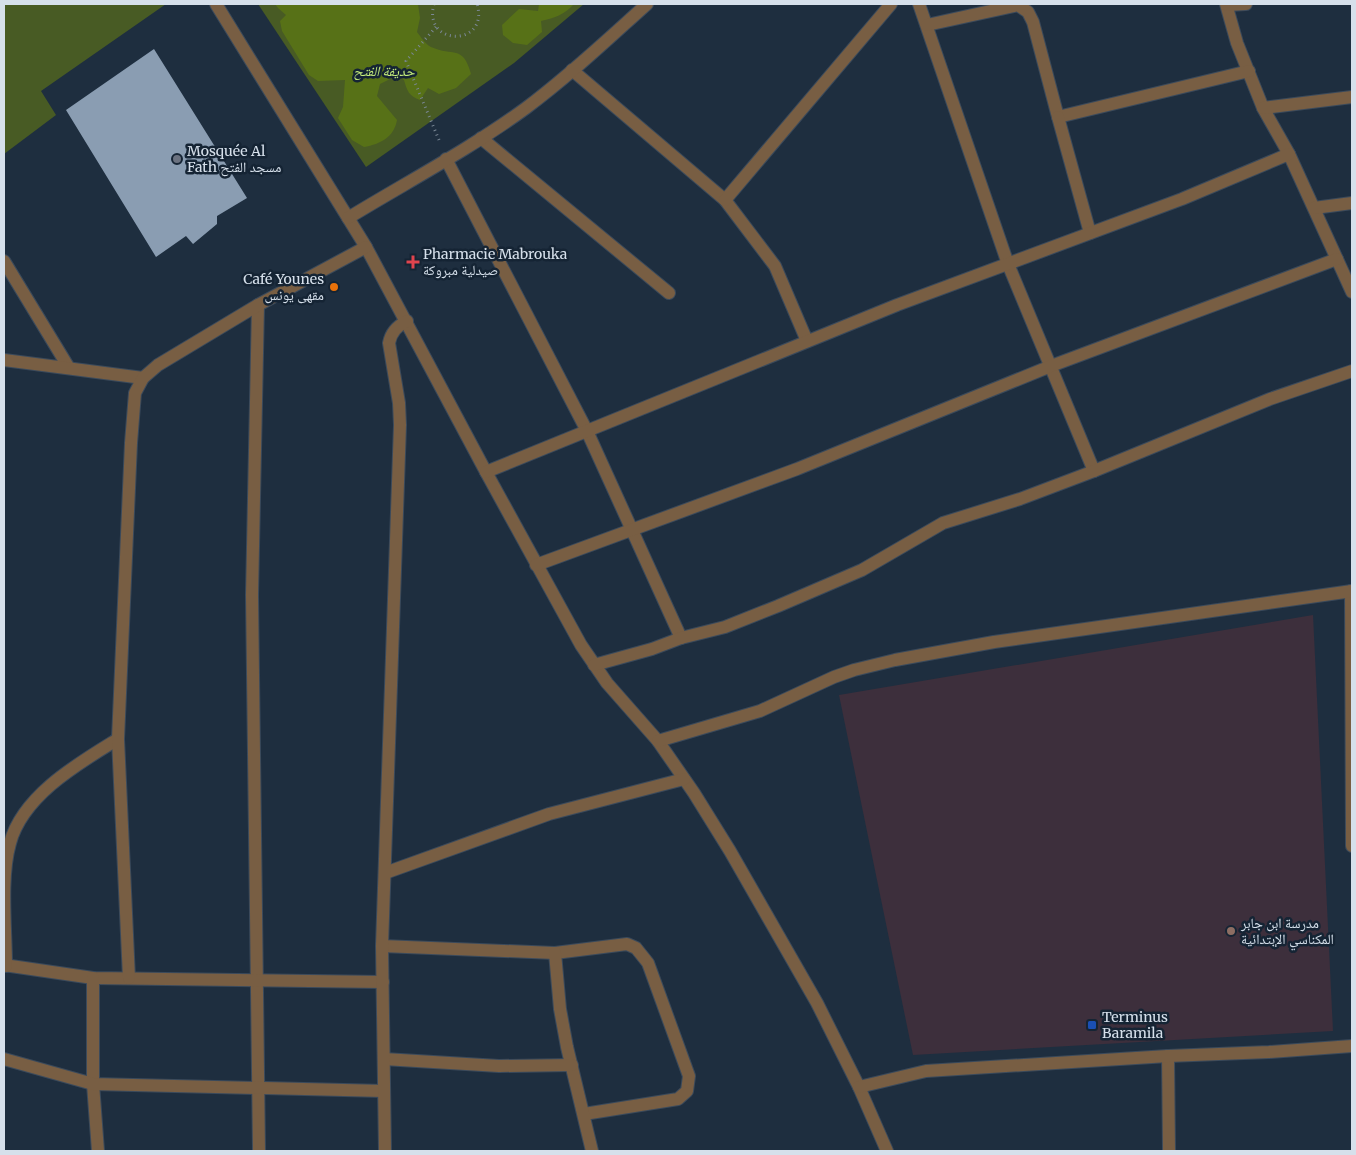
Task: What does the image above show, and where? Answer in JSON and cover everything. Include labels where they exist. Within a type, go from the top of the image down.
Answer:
[{"type":"street","points":[[216,4],[366,247],[536,564],[594,665],[607,683],[658,741],[694,793],[730,851],[817,1003],[859,1087],[887,1151]]},
{"type":"street","points":[[348,218],[481,138],[526,108],[647,4]]},
{"type":"street","points":[[725,200],[891,4]]},
{"type":"street","points":[[919,4],[1008,264],[1094,471]]},
{"type":"street","points":[[1246,4],[1226,4],[1237,43],[1263,108],[1289,154],[1352,292]]},
{"type":"street","points":[[927,25],[1006,5],[1018,5],[1028,12],[1090,232]]},
{"type":"street","points":[[572,70],[725,200],[775,266],[807,341]]},
{"type":"street","points":[[1058,117],[1249,71]]},
{"type":"street","points":[[1263,108],[1352,98]]},
{"type":"street","points":[[481,138],[669,293]]},
{"type":"street","points":[[486,472],[897,305],[1182,199],[1289,154]]},
{"type":"street","points":[[446,159],[587,431],[681,638]]},
{"type":"street","points":[[1314,208],[1352,203]]},
{"type":"street","points":[[129,978],[118,739],[131,442],[135,393],[143,378],[158,365],[258,305],[366,247]]},
{"type":"street","points":[[536,564],[797,469],[1051,366],[1337,258]]},
{"type":"street","points":[[4,261],[69,368]]},
{"type":"street","points":[[258,305],[252,595],[259,1151]]},
{"type":"street","points":[[385,1151],[382,946],[400,425],[399,402],[389,342],[391,334],[400,324],[407,321]]},
{"type":"street","points":[[4,360],[143,378]]},
{"type":"street","points":[[594,665],[681,638],[725,627],[862,570],[943,523],[1020,499],[1270,399],[1352,371]]},
{"type":"street","points":[[658,741],[760,711],[834,677],[895,660],[994,642],[1352,591],[1352,846]]},
{"type":"street","points":[[118,739],[65,773],[38,797],[16,828],[10,842],[5,874],[5,965],[93,978],[383,982]]},
{"type":"street","points":[[385,874],[549,814],[684,779]]},
{"type":"street","points":[[382,946],[555,953],[627,944],[636,948],[648,962],[689,1076],[686,1091],[678,1100],[584,1114]]},
{"type":"street","points":[[555,953],[560,1009],[592,1151]]},
{"type":"street","points":[[93,978],[93,1084],[98,1151]]},
{"type":"street","points":[[859,1087],[926,1071],[1352,1046]]},
{"type":"street","points":[[1168,1056],[1169,1151]]},
{"type":"street","points":[[4,1059],[93,1084],[384,1092]]},
{"type":"street","points":[[384,1059],[499,1066],[572,1065]]},
{"type":"path","points":[[434,4],[432,12],[436,27],[442,33],[457,37],[464,36],[475,26],[479,12],[477,4]]},
{"type":"path","points":[[436,27],[406,61],[446,159]]},
{"type":"shaded area","points":[[1313,615],[1333,1031],[913,1055],[839,695]]},
{"type":"green space","points":[[4,4],[166,4],[41,91],[56,115],[4,154]]},
{"type":"green space","name":"حديقة الفتح","points":[[258,4],[584,4],[514,63],[366,167]]},
{"type":"green space","points":[[275,4],[418,4],[420,18],[417,32],[431,47],[461,55],[468,65],[471,74],[456,88],[439,94],[428,88],[420,100],[411,95],[407,90],[404,80],[395,72],[390,79],[380,84],[377,96],[397,120],[393,131],[381,142],[364,147],[352,140],[338,118],[343,107],[345,80],[318,81],[309,75],[282,31],[280,21],[286,15]]},
{"type":"green space","points":[[539,4],[574,4],[559,15],[541,21],[542,32],[527,45],[513,43],[503,35],[502,25],[519,9],[538,11]]},
{"type":"building","points":[[154,49],[247,198],[217,216],[217,224],[193,244],[186,236],[156,257],[66,110]]},
{"type":"place","name":"Mosquée Al Fath مسجد الفتح","points":[[177,159]]},
{"type":"place","name":"Pharmacie Mabrouka صيدلية مبروكة","points":[[413,262]]},
{"type":"place","name":"Café Younes مقهى يونس","points":[[334,287]]},
{"type":"place","name":"مدرسة ابن جابر المكناسي الإبتدائية","points":[[1231,931]]},
{"type":"place","name":"Terminus Baramila","points":[[1092,1025]]}]
